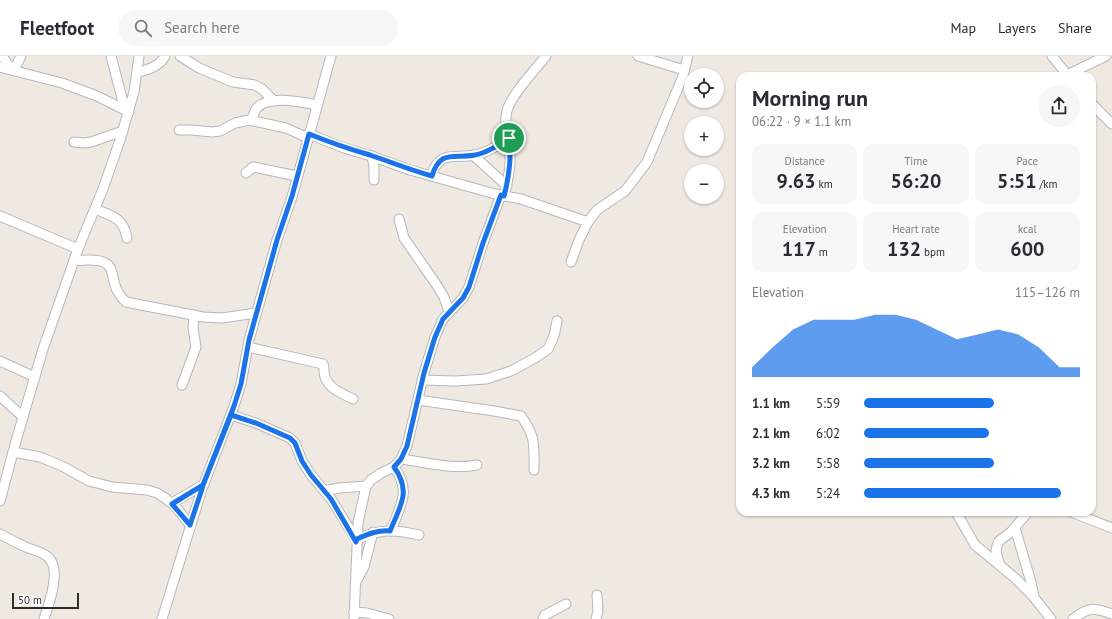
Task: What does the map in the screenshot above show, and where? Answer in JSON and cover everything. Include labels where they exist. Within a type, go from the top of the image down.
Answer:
[{"type":"street","points":[[2,56],[13,70]]},
{"type":"street","points":[[13,70],[21,56]]},
{"type":"street","points":[[111,56],[127,111]]},
{"type":"street","points":[[0,501],[35,377],[78,249],[103,189],[123,131],[127,111],[134,92],[138,72],[139,56]]},
{"type":"street","points":[[138,72],[154,67],[162,62],[166,56]]},
{"type":"street","points":[[180,56],[199,68],[226,80],[255,85],[262,89],[274,101]]},
{"type":"street","points":[[162,619],[203,485],[231,415],[241,384],[256,313],[309,136],[331,56]]},
{"type":"street","points":[[389,619],[367,613],[354,615],[358,523],[366,486],[371,480],[381,473],[394,467],[401,459],[407,446],[422,380],[435,337],[443,319],[463,298],[469,287],[483,243],[507,186],[510,158],[506,121],[507,110],[522,87],[546,56]]},
{"type":"street","points":[[571,262],[579,240],[588,222],[597,210],[625,191],[647,162],[684,70],[638,56]]},
{"type":"street","points":[[685,68],[688,56]]},
{"type":"street","points":[[1052,56],[1064,72]]},
{"type":"street","points":[[1075,72],[1106,56]]},
{"type":"street","points":[[0,67],[62,83],[97,96],[127,111]]},
{"type":"street","points":[[252,120],[256,109],[260,105],[274,101],[287,100],[317,105]]},
{"type":"street","points":[[1096,108],[1112,124]]},
{"type":"street","points":[[179,130],[220,131],[234,123],[252,120],[286,128],[410,170],[503,196],[521,199],[588,222]]},
{"type":"street","points":[[74,142],[91,142],[123,131]]},
{"type":"street","points":[[432,176],[437,162],[446,157],[456,155],[472,155],[487,150],[509,138]]},
{"type":"street","points":[[472,155],[507,186]]},
{"type":"street","points":[[372,156],[374,180]]},
{"type":"street","points":[[246,173],[253,167],[258,167],[297,176]]},
{"type":"street","points":[[95,209],[119,220],[124,226],[127,238]]},
{"type":"street","points":[[0,216],[78,249]]},
{"type":"street","points":[[399,219],[404,238],[444,297],[449,312]]},
{"type":"street","points":[[74,261],[96,260],[106,263],[111,267],[119,296],[126,302],[194,315],[222,318],[256,313]]},
{"type":"street","points":[[182,385],[196,347],[193,328],[194,315]]},
{"type":"street","points":[[422,380],[486,379],[511,371],[548,349],[554,336],[557,321]]},
{"type":"street","points":[[248,346],[322,364],[325,368],[324,375],[328,384],[353,399]]},
{"type":"street","points":[[0,361],[35,377]]},
{"type":"street","points":[[0,396],[23,417]]},
{"type":"street","points":[[418,400],[521,416],[533,435],[534,470]]},
{"type":"street","points":[[231,415],[256,423],[290,438],[295,443],[302,461],[311,475],[331,499],[357,540]]},
{"type":"street","points":[[13,452],[40,457],[62,466],[89,481],[112,487],[147,490],[157,493],[172,504],[190,525]]},
{"type":"street","points":[[401,459],[449,466],[469,467],[477,465]]},
{"type":"street","points":[[390,531],[404,497],[403,482],[394,467]]},
{"type":"street","points":[[172,504],[203,485]]},
{"type":"street","points":[[325,491],[339,488],[366,486]]},
{"type":"street","points":[[958,516],[975,545],[1015,578],[1034,597],[1051,619]]},
{"type":"street","points":[[999,564],[996,551],[999,542],[1015,528],[1025,516]]},
{"type":"street","points":[[1081,516],[1112,528]]},
{"type":"street","points":[[1015,528],[1034,597]]},
{"type":"street","points":[[357,540],[373,532],[390,531],[419,535]]},
{"type":"street","points":[[355,583],[364,567],[373,532]]},
{"type":"street","points":[[0,534],[49,557],[52,563],[54,589],[44,619]]},
{"type":"street","points":[[596,619],[598,611],[597,595]]},
{"type":"street","points":[[543,619],[545,615],[566,604]]},
{"type":"street","points":[[1073,619],[1086,610],[1091,609],[1112,614],[1110,619]]},
{"type":"route","points":[[509,138],[499,145],[476,155],[456,155],[446,157],[437,162],[432,176],[344,148],[309,134],[249,340],[241,384],[234,406],[213,459],[203,485],[172,504],[190,525],[203,485],[231,415],[256,423],[290,438],[295,443],[302,461],[311,475],[331,499],[356,542],[357,539],[370,533],[390,531],[404,497],[403,482],[394,467],[401,459],[407,446],[424,373],[435,337],[443,319],[448,312],[463,298],[469,287],[483,243],[501,195],[504,196],[509,174],[509,138]]}]
